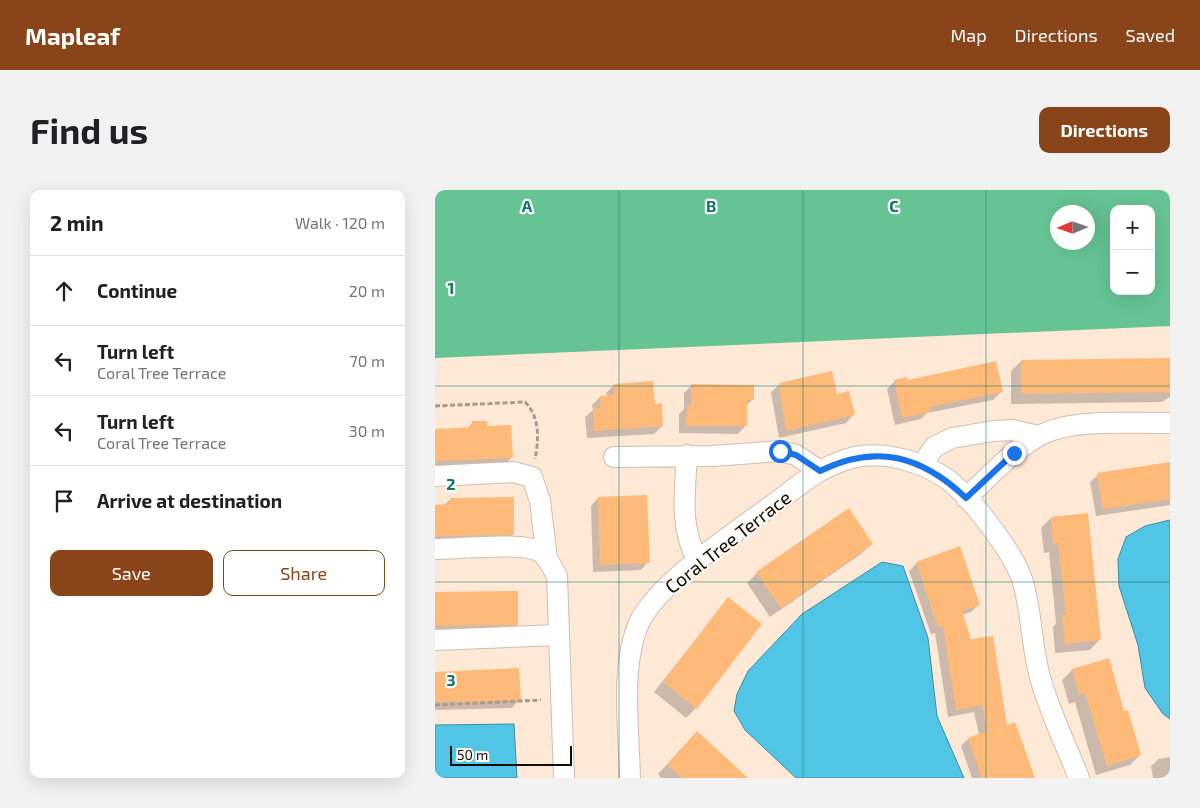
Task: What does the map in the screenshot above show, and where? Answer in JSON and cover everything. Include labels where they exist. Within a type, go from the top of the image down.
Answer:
[{"type":"street","points":[[966,498],[1014,453],[1038,436],[1061,428],[1081,424],[1170,423]]},
{"type":"street","points":[[923,465],[934,448],[952,438],[993,430],[1013,430],[1038,436]]},
{"type":"street","points":[[614,457],[713,456],[780,451],[796,455],[820,471]]},
{"type":"street","points":[[687,455],[684,518],[688,543],[698,562]]},
{"type":"street","name":"Coral Tree Terrace","points":[[630,778],[628,677],[631,652],[639,623],[655,600],[698,562],[820,471],[841,460],[862,455],[883,456],[923,465],[948,480],[966,498],[1011,556],[1021,578],[1040,678],[1079,778]]},
{"type":"street","points":[[435,476],[513,472],[532,477],[540,501],[547,559]]},
{"type":"street","points":[[435,549],[526,547],[540,552],[547,559],[557,576],[564,778]]},
{"type":"street","points":[[435,640],[559,635]]},
{"type":"path","points":[[435,406],[525,402],[534,411],[538,441],[532,477]]},
{"type":"path","points":[[435,705],[541,700]]},
{"type":"green space","points":[[435,190],[1170,190],[1170,326],[435,358]]},
{"type":"water","points":[[1170,520],[1170,719],[1163,714],[1145,688],[1138,645],[1119,586],[1118,559],[1126,537],[1145,526]]},
{"type":"water","points":[[882,562],[903,566],[928,638],[937,716],[964,778],[796,778],[745,730],[734,711],[737,694],[748,671],[802,614]]},
{"type":"water","points":[[514,724],[517,778],[435,778],[435,725]]},
{"type":"building","points":[[1170,358],[1170,392],[1021,394],[1021,360]]},
{"type":"building","points":[[996,361],[1003,392],[929,407],[930,412],[902,418],[894,380],[907,377],[908,380]]},
{"type":"building","points":[[832,371],[837,394],[849,391],[855,415],[786,431],[779,383]]},
{"type":"building","points":[[653,381],[655,404],[662,403],[663,426],[594,431],[593,408],[600,408],[600,396],[614,395],[614,384]]},
{"type":"building","points":[[691,384],[754,385],[754,400],[747,400],[747,426],[686,426],[687,405],[691,405]]},
{"type":"building","points":[[472,421],[487,421],[487,426],[511,425],[513,458],[435,461],[435,429],[472,427]]},
{"type":"building","points":[[1170,462],[1170,499],[1103,509],[1097,473]]},
{"type":"building","points":[[647,495],[650,563],[600,565],[598,497]]},
{"type":"building","points":[[514,497],[514,535],[435,536],[435,505],[450,504],[450,498]]},
{"type":"building","points":[[849,508],[873,544],[781,608],[756,572]]},
{"type":"building","points":[[1088,513],[1101,640],[1065,644],[1062,615],[1066,615],[1058,543],[1053,544],[1051,517]]},
{"type":"building","points":[[960,546],[980,605],[962,611],[971,639],[993,636],[1007,725],[1015,722],[1035,778],[982,778],[968,738],[987,731],[982,705],[956,710],[943,626],[938,627],[916,562]]},
{"type":"building","points":[[518,591],[518,625],[435,626],[435,592]]},
{"type":"building","points":[[728,597],[762,624],[697,709],[663,682]]},
{"type":"building","points":[[1109,658],[1124,711],[1128,710],[1141,755],[1107,766],[1085,693],[1079,695],[1072,669]]},
{"type":"building","points":[[519,668],[521,700],[457,703],[457,701],[435,702],[435,672]]},
{"type":"building","points":[[697,731],[748,778],[682,778],[667,764]]},
{"type":"route","points":[[780,451],[796,455],[820,471],[841,460],[862,455],[905,460],[923,465],[948,480],[966,498],[1014,453]]}]
